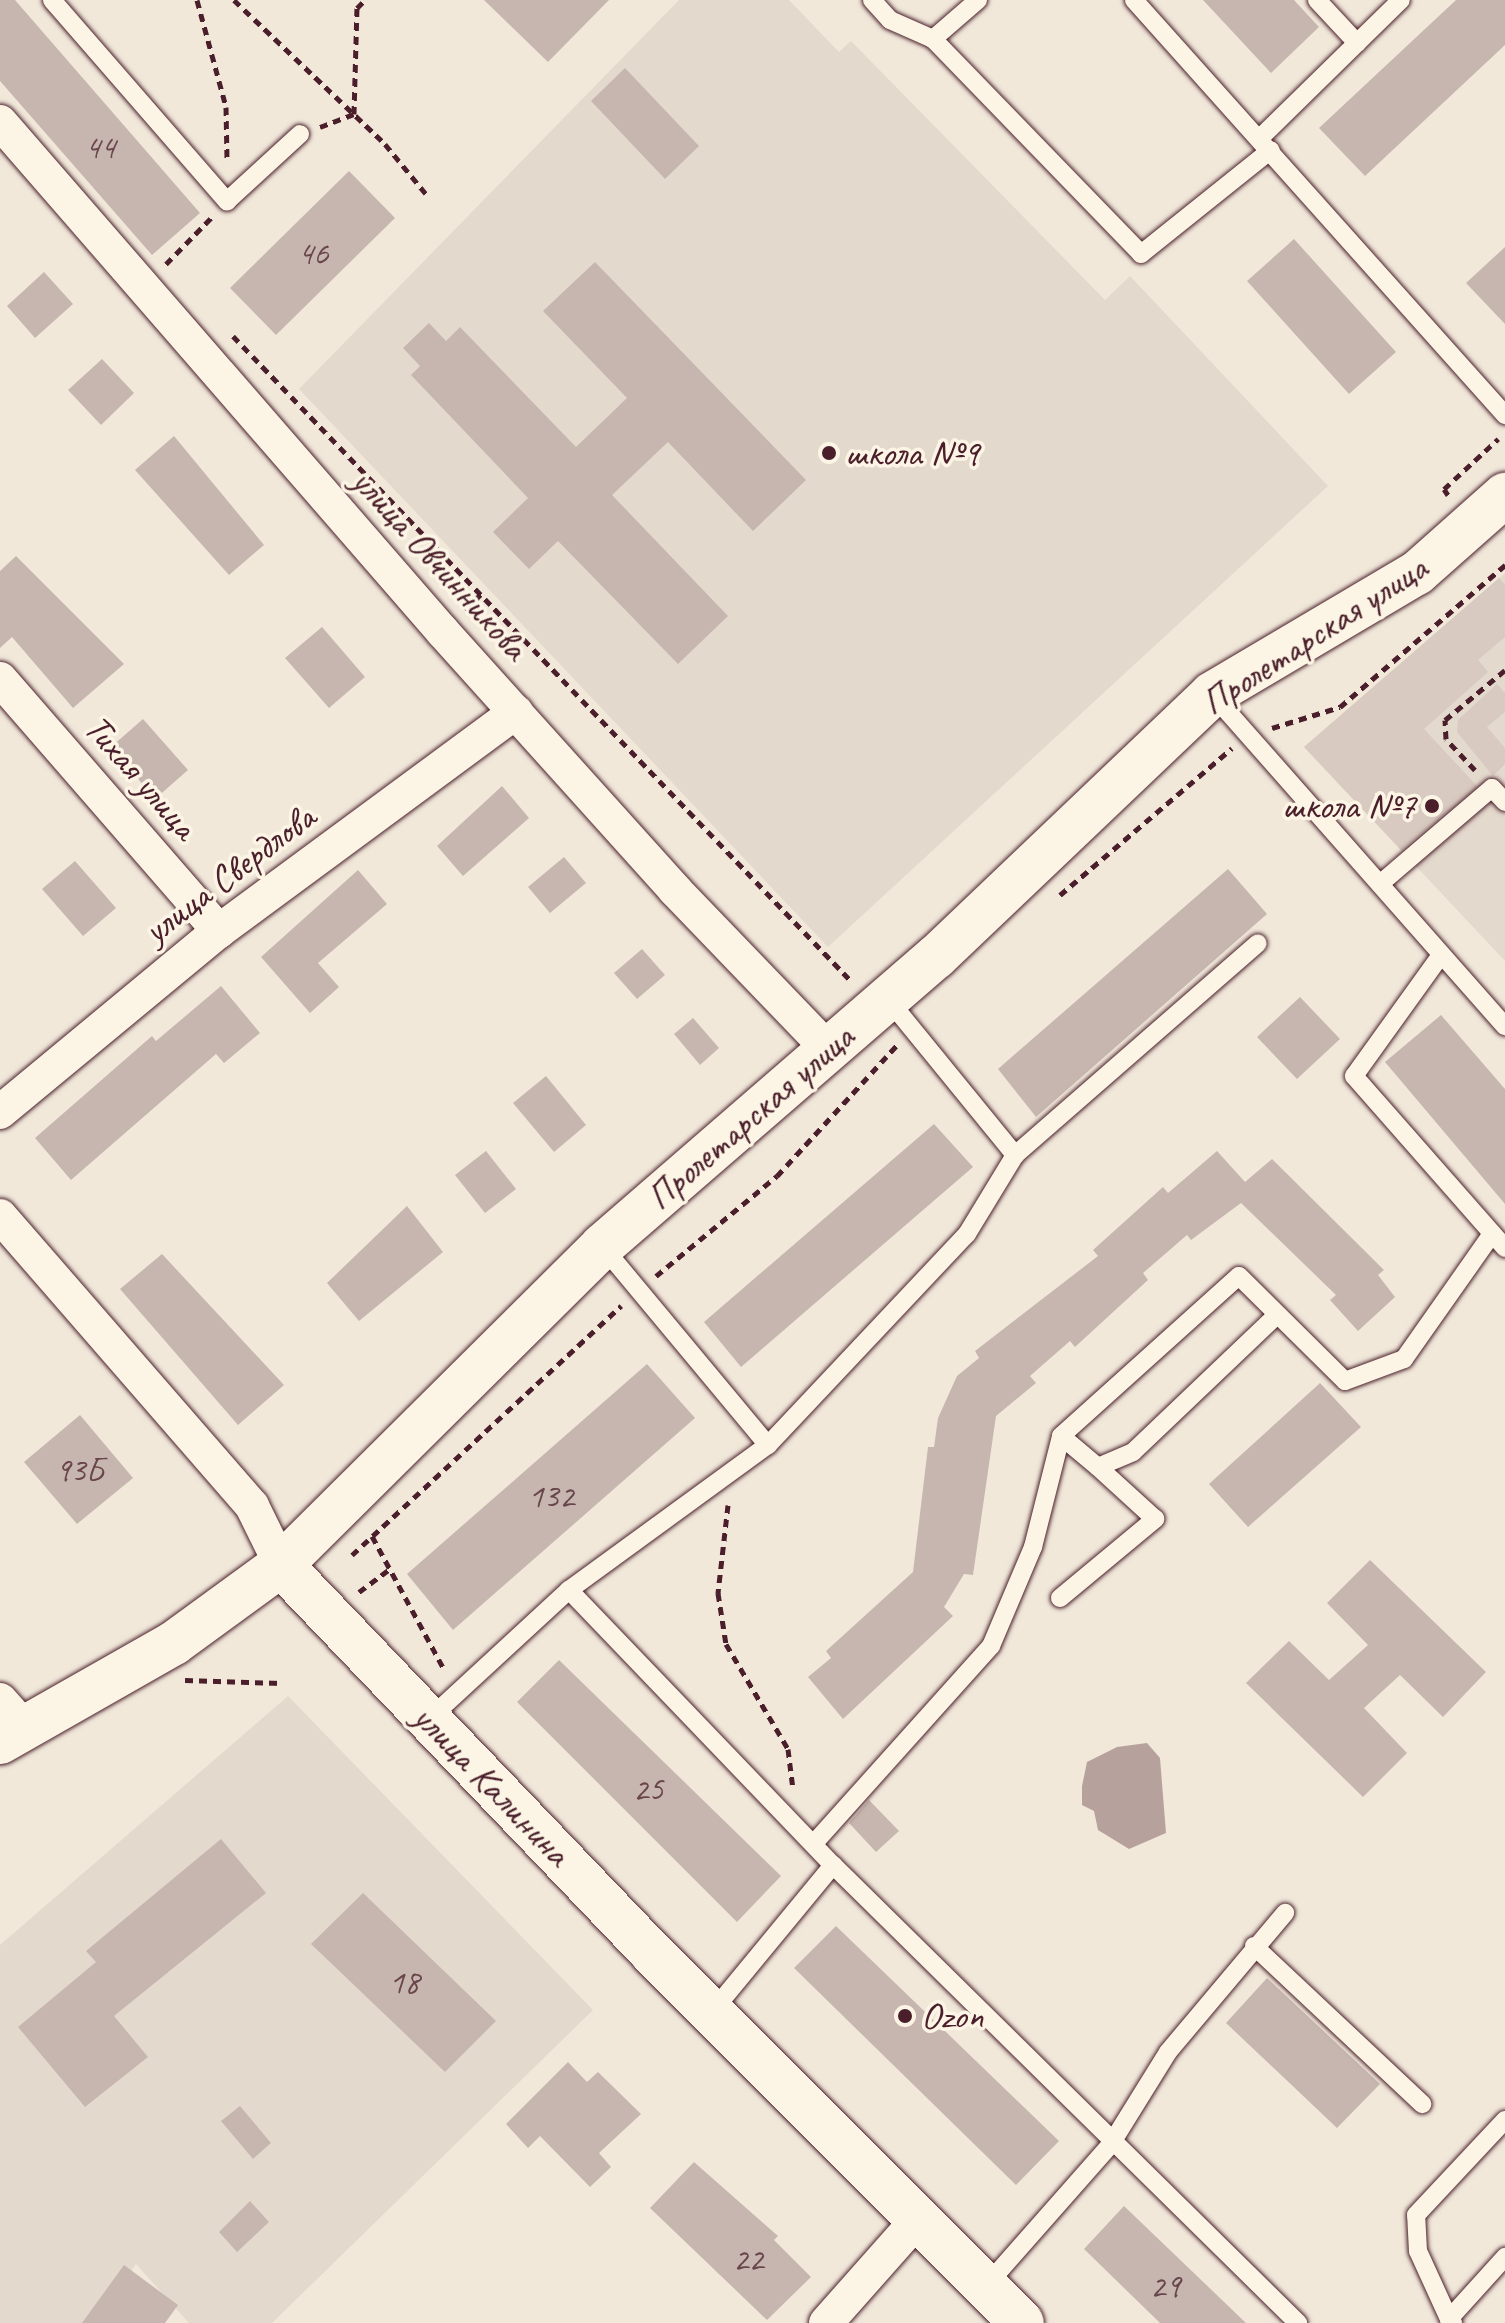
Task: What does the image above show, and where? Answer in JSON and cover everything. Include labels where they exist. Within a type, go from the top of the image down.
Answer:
[{"type":"street","name":"улица Овчинникова","points":[[0,122],[516,712],[829,1050]]},
{"type":"street","name":"Пролетарская улица","points":[[8,1723],[174,1643],[281,1565],[602,1246],[829,1050],[872,994],[1212,694],[1417,573],[1505,495]]},
{"type":"street","name":"Тихая улица","points":[[0,679],[219,931]]},
{"type":"street","name":"улица Свердлова","points":[[0,1112],[219,931],[516,712]]},
{"type":"street","name":"улица Калинина","points":[[0,1216],[252,1506],[281,1565],[443,1706],[711,2013],[1022,2323]]},
{"type":"street","points":[[826,2323],[918,2219]]},
{"type":"lane","points":[[52,0],[227,201],[300,134]]},
{"type":"lane","points":[[872,0],[890,20],[933,39],[1141,254],[1265,144],[1357,43],[1401,0]]},
{"type":"lane","points":[[933,39],[978,0]]},
{"type":"lane","points":[[1134,0],[1504,411]]},
{"type":"lane","points":[[1317,0],[1357,43]]},
{"type":"lane","points":[[1212,694],[1505,1026]]},
{"type":"lane","points":[[1381,883],[1499,795]]},
{"type":"lane","points":[[443,1706],[569,1590],[768,1445],[967,1234],[1015,1155],[1258,943]]},
{"type":"lane","points":[[816,1841],[991,1646],[1033,1547],[1061,1436],[1239,1276],[1345,1381],[1404,1359],[1498,1241],[1354,1076],[1441,955]]},
{"type":"lane","points":[[872,994],[1015,1155]]},
{"type":"lane","points":[[602,1246],[768,1445]]},
{"type":"lane","points":[[1098,1467],[1133,1452],[1277,1315]]},
{"type":"lane","points":[[1060,1598],[1155,1519],[1061,1436]]},
{"type":"lane","points":[[569,1590],[816,1841],[833,1865],[1111,2144],[1298,2323]]},
{"type":"lane","points":[[711,2013],[833,1865]]},
{"type":"lane","points":[[985,2287],[1111,2144],[1168,2052],[1254,1946],[1285,1913]]},
{"type":"lane","points":[[1254,1946],[1422,2104]]},
{"type":"lane","points":[[1505,2120],[1416,2215],[1418,2251],[1451,2321],[1505,2257]]},
{"type":"path","points":[[151,273],[165,265],[227,201],[226,107],[197,0]]},
{"type":"path","points":[[234,0],[354,114],[426,194]]},
{"type":"path","points":[[354,114],[357,8],[365,0]]},
{"type":"path","points":[[300,134],[354,114]]},
{"type":"path","points":[[165,265],[175,276]]},
{"type":"path","points":[[227,329],[872,994]]},
{"type":"path","points":[[1452,500],[1444,489],[1505,433]]},
{"type":"path","points":[[1499,795],[1446,739],[1445,720],[1505,670]]},
{"type":"path","points":[[730,1472],[718,1593],[726,1644],[788,1749],[797,1822]]},
{"type":"path","points":[[372,1536],[443,1706]]},
{"type":"path","points":[[171,1680],[283,1683]]},
{"type":"shaded area","name":"школа №9","points":[[679,0],[789,0],[839,52],[851,41],[1105,300],[1130,276],[1328,486],[828,947],[299,389]]},
{"type":"shaded area","name":"школа №7","points":[[1505,573],[1505,961],[1304,747]]},
{"type":"shaded area","points":[[1499,578],[1505,585],[1505,637],[1478,660],[1488,672],[1424,729],[1478,787],[1401,850],[1304,747]]},
{"type":"shaded area","points":[[1497,684],[1505,693],[1505,712],[1487,727],[1505,748],[1505,764],[1493,776],[1457,732],[1458,720]]},
{"type":"shaded area","points":[[288,1696],[593,2010],[272,2323],[189,2323],[136,2264],[94,2323],[0,2323],[0,1945]]},
{"type":"shaded area","points":[[1147,1743],[1160,1758],[1166,1833],[1129,1849],[1098,1830],[1094,1811],[1082,1805],[1082,1786],[1087,1762],[1117,1747]]},
{"type":"building","points":[[0,0],[15,0],[200,213],[152,255],[0,81]]},
{"type":"building","points":[[484,0],[609,0],[548,62]]},
{"type":"building","points":[[1203,0],[1294,0],[1319,27],[1271,73]]},
{"type":"building","points":[[1456,0],[1505,0],[1505,45],[1365,176],[1319,128]]},
{"type":"building","points":[[625,68],[699,146],[665,179],[591,101]]},
{"type":"building","points":[[349,171],[395,218],[276,335],[230,288]]},
{"type":"building","points":[[1294,239],[1396,352],[1349,394],[1247,281]]},
{"type":"building","points":[[1505,247],[1505,324],[1466,283]]},
{"type":"building","name":"школа №9","points":[[595,262],[806,480],[753,531],[668,442],[612,495],[728,616],[678,664],[558,541],[529,569],[493,532],[528,498],[411,375],[420,366],[403,348],[429,323],[446,341],[460,327],[576,447],[627,398],[543,311]]},
{"type":"building","points":[[44,272],[73,304],[35,338],[7,306]]},
{"type":"building","points":[[102,359],[134,393],[101,425],[68,390]]},
{"type":"building","points":[[174,436],[264,545],[229,575],[135,470]]},
{"type":"building","points":[[16,556],[124,664],[73,708],[12,637],[0,648],[0,571]]},
{"type":"building","points":[[322,627],[365,677],[329,708],[285,658]]},
{"type":"building","points":[[143,719],[188,770],[155,799],[111,747]]},
{"type":"building","points":[[502,786],[529,818],[463,876],[437,846]]},
{"type":"building","points":[[564,857],[586,883],[550,913],[528,887]]},
{"type":"building","points":[[75,861],[116,908],[83,936],[42,889]]},
{"type":"building","points":[[1228,869],[1267,914],[1036,1117],[998,1069]]},
{"type":"building","points":[[358,870],[387,904],[318,963],[339,987],[310,1013],[261,957]]},
{"type":"building","points":[[642,949],[665,975],[637,999],[614,973]]},
{"type":"building","points":[[221,986],[260,1033],[224,1063],[216,1054],[71,1180],[35,1138],[152,1036],[156,1041]]},
{"type":"building","points":[[1300,997],[1340,1039],[1297,1079],[1257,1037]]},
{"type":"building","points":[[1441,1015],[1505,1089],[1505,1204],[1385,1062]]},
{"type":"building","points":[[693,1018],[719,1048],[700,1065],[674,1034]]},
{"type":"building","points":[[546,1076],[586,1125],[554,1152],[513,1103]]},
{"type":"building","points":[[934,1124],[973,1167],[741,1367],[704,1322]]},
{"type":"building","points":[[486,1151],[516,1189],[485,1213],[455,1175]]},
{"type":"building","points":[[1217,1151],[1245,1182],[1272,1159],[1384,1270],[1378,1275],[1395,1297],[1358,1331],[1330,1300],[1336,1295],[1241,1203],[1191,1240],[1187,1235],[1143,1273],[1148,1280],[1075,1347],[1070,1341],[1030,1376],[1036,1383],[996,1416],[973,1575],[964,1574],[944,1607],[953,1616],[843,1719],[808,1677],[831,1658],[826,1651],[913,1572],[928,1447],[934,1447],[938,1418],[957,1376],[979,1358],[975,1351],[1098,1256],[1093,1250],[1163,1187],[1168,1193]]},
{"type":"building","points":[[407,1206],[443,1252],[359,1321],[327,1283]]},
{"type":"building","points":[[162,1254],[284,1385],[238,1425],[120,1289]]},
{"type":"building","points":[[647,1364],[695,1418],[453,1630],[407,1574]]},
{"type":"building","points":[[1320,1383],[1361,1427],[1248,1527],[1209,1484]]},
{"type":"building","points":[[80,1415],[133,1478],[77,1524],[24,1462]]},
{"type":"building","points":[[1370,1560],[1486,1672],[1443,1717],[1400,1675],[1364,1708],[1407,1753],[1363,1797],[1246,1683],[1289,1641],[1329,1680],[1368,1645],[1327,1603]]},
{"type":"building","points":[[559,1660],[781,1876],[737,1922],[517,1702]]},
{"type":"building","points":[[869,1800],[899,1831],[876,1852],[849,1823]]},
{"type":"building","points":[[221,1839],[266,1893],[114,2016],[148,2057],[85,2107],[18,2027],[96,1962],[86,1951]]},
{"type":"building","points":[[363,1893],[496,2021],[445,2072],[311,1944]]},
{"type":"building","points":[[836,1926],[1059,2141],[1016,2185],[794,1968]]},
{"type":"building","points":[[1267,1978],[1380,2084],[1337,2128],[1226,2023]]},
{"type":"building","points":[[568,2062],[587,2082],[598,2072],[641,2114],[599,2153],[611,2167],[590,2187],[540,2136],[528,2148],[506,2124]]},
{"type":"building","points":[[240,2106],[271,2143],[253,2159],[221,2121]]},
{"type":"building","points":[[694,2162],[778,2236],[774,2240],[811,2277],[767,2320],[650,2208]]},
{"type":"building","points":[[250,2201],[269,2222],[237,2252],[219,2232]]},
{"type":"building","points":[[1124,2206],[1246,2323],[1160,2323],[1084,2249]]},
{"type":"building","points":[[124,2265],[178,2305],[165,2323],[82,2323]]},
{"type":"place","name":"школа №9","points":[[829,453]]},
{"type":"place","name":"школа №7","points":[[1432,806]]},
{"type":"place","name":"Ozon","points":[[905,2016]]}]
